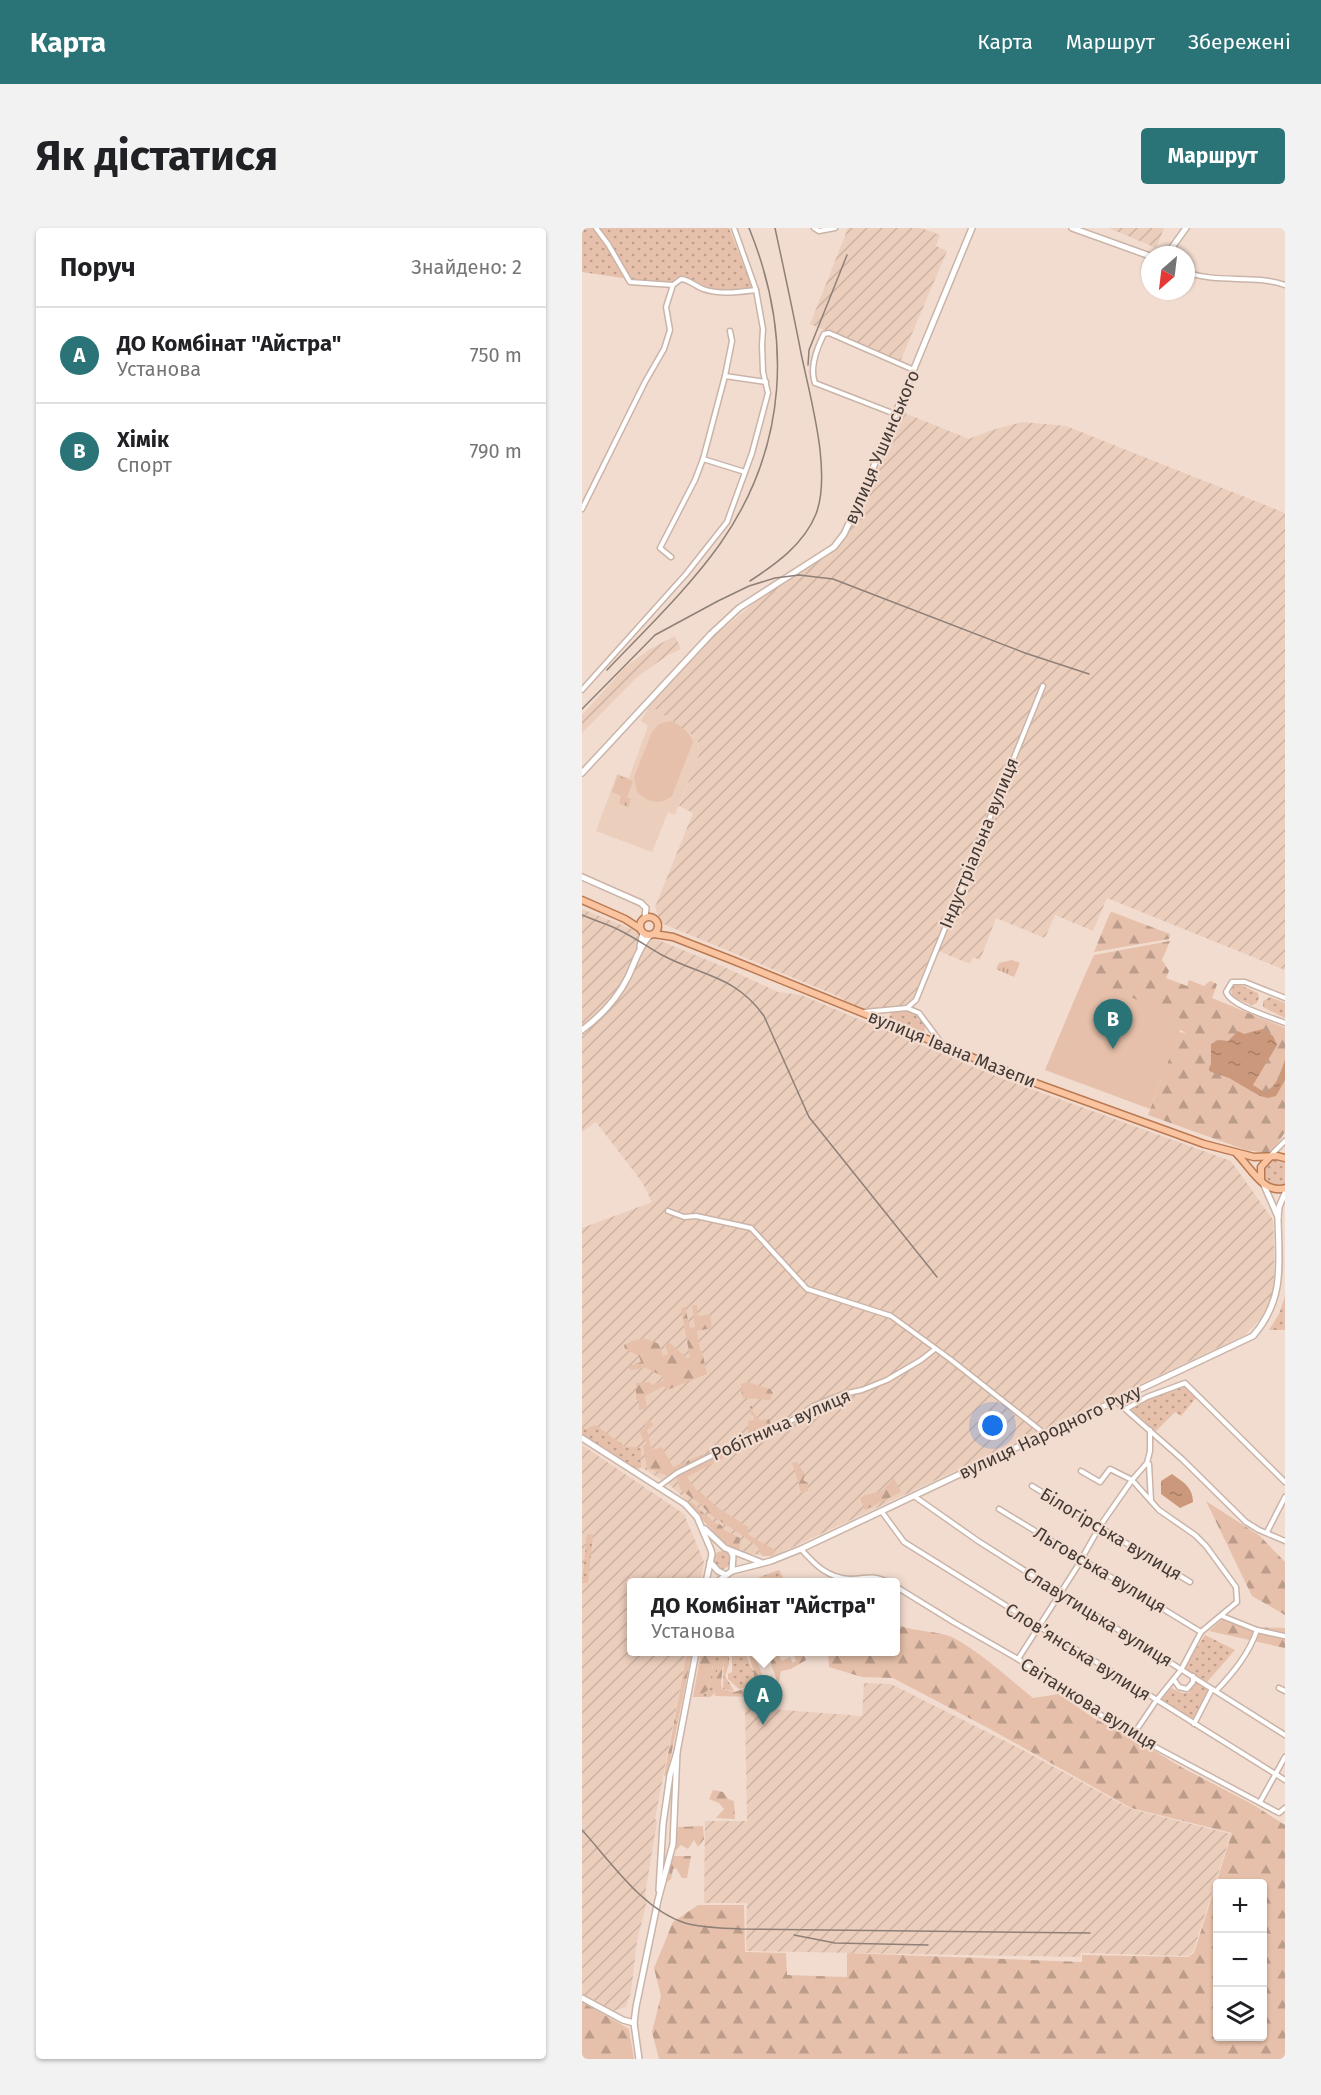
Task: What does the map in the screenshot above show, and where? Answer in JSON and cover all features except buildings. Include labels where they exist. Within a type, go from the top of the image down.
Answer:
[{"type":"main road","name":"вулиця Ушинського","points":[[582,773],[711,634],[739,608],[827,552],[837,543],[849,525],[972,228]]},
{"type":"main road","points":[[1072,228],[1141,253]]},
{"type":"main road","points":[[1173,246],[1186,228]]},
{"type":"main road","points":[[582,877],[641,903],[646,910],[641,931],[640,950]]},
{"type":"main road","name":"вулиця Івана Мазепи","points":[[582,900],[625,919],[641,931],[669,936],[1048,1088],[1237,1154],[1285,1158]]},
{"type":"main road","name":"вулиця Івана Мазепи","points":[[625,919],[655,919],[654,932]]},
{"type":"main road","points":[[582,1030],[612,1003],[628,977],[640,950],[654,932]]},
{"type":"main road","name":"вулиця Івана Мазепи","points":[[1237,1154],[1263,1183]]},
{"type":"main road","points":[[1270,1157],[1260,1170],[1263,1183],[1275,1190],[1285,1188]]},
{"type":"main road","name":"вулиця Народного Руху","points":[[1263,1183],[1278,1218]]},
{"type":"main road","name":"вулиця Народного Руху","points":[[732,1571],[778,1559],[801,1549],[1245,1341],[1261,1329],[1277,1305],[1281,1288],[1278,1218],[1279,1207],[1285,1193]]},
{"type":"main road","points":[[582,1438],[685,1504],[701,1525],[725,1548],[762,1563]]},
{"type":"main road","points":[[701,1525],[712,1554]]},
{"type":"main road","points":[[707,1578],[713,1551],[725,1548]]},
{"type":"main road","points":[[722,1578],[732,1571],[731,1551]]},
{"type":"main road","points":[[710,1562],[718,1571],[726,1575]]},
{"type":"main road","points":[[658,1900],[663,1824],[670,1775],[677,1752],[695,1656]]},
{"type":"main road","points":[[639,2059],[634,2023],[638,1993],[658,1900],[673,1844],[677,1752]]},
{"type":"main road","points":[[582,1998],[623,2020],[634,2023]]},
{"type":"street","points":[[596,228],[630,282],[673,285]]},
{"type":"street","points":[[582,690],[686,574],[727,522],[752,453],[768,393],[762,345],[763,329],[756,290],[735,228]]},
{"type":"street","points":[[814,228],[819,231],[835,228]]},
{"type":"street","points":[[1195,275],[1207,278],[1253,278],[1285,285]]},
{"type":"street","points":[[582,509],[645,382],[664,349],[670,330],[666,307],[673,285],[681,279],[702,289],[726,293],[756,290]]},
{"type":"street","points":[[671,558],[660,548],[704,459],[725,376],[732,341],[730,331]]},
{"type":"street","points":[[896,414],[815,383],[813,378],[816,349],[824,334],[829,333],[914,370]]},
{"type":"street","points":[[725,376],[766,382]]},
{"type":"street","points":[[704,459],[745,472]]},
{"type":"street","name":"Індустріальна вулиця","points":[[907,1008],[916,1000],[1043,686]]},
{"type":"street","points":[[1285,998],[1240,981],[1232,982],[1226,992],[1229,998],[1236,1003],[1285,1023]]},
{"type":"street","points":[[916,1000],[918,1012],[944,1047]]},
{"type":"street","points":[[861,1013],[907,1008],[918,1012]]},
{"type":"street","points":[[887,1023],[891,1010]]},
{"type":"street","points":[[921,1037],[927,1031],[927,1023]]},
{"type":"street","points":[[1270,1157],[1285,1141]]},
{"type":"street","points":[[668,1212],[684,1217],[696,1216],[751,1228],[807,1289],[891,1316],[1045,1434]]},
{"type":"street","name":"Робітнича вулиця","points":[[658,1486],[677,1473],[725,1449],[735,1447],[744,1438],[762,1436],[813,1407],[843,1394],[862,1390],[887,1380],[935,1348]]},
{"type":"street","points":[[1126,1409],[1148,1397],[1185,1383],[1199,1400],[1285,1482]]},
{"type":"street","points":[[1116,1401],[1150,1430],[1246,1522],[1285,1541]]},
{"type":"street","points":[[1018,1659],[1082,1559],[1100,1526],[1132,1480],[1147,1463],[1150,1451],[1150,1430]]},
{"type":"street","points":[[1147,1463],[1149,1464],[1151,1502]]},
{"type":"street","points":[[1081,1471],[1100,1482],[1110,1469],[1132,1480],[1159,1510],[1195,1535],[1206,1546],[1236,1587],[1237,1602],[1201,1632],[1181,1670],[1133,1735]]},
{"type":"street","name":"Білогірська вулиця","points":[[1032,1486],[1190,1582]]},
{"type":"street","name":"Славутицька вулиця","points":[[914,1496],[1060,1593],[1285,1734]]},
{"type":"street","points":[[1267,1532],[1285,1497]]},
{"type":"street","name":"Льговська вулиця","points":[[999,1509],[1201,1632]]},
{"type":"street","name":"Словʼянська вулиця","points":[[882,1512],[904,1542],[1285,1780]]},
{"type":"street","points":[[801,1549],[829,1574],[847,1578]]},
{"type":"street","points":[[859,1578],[876,1576],[880,1578]]},
{"type":"street","name":"Світанкова вулиця","points":[[900,1589],[1018,1659],[1133,1735],[1279,1813],[1285,1808]]},
{"type":"street","points":[[1221,1616],[1257,1630],[1284,1636]]},
{"type":"street","points":[[1194,1724],[1214,1690],[1238,1667],[1244,1653],[1252,1646],[1257,1630]]},
{"type":"street","points":[[1174,1680],[1179,1687],[1187,1689],[1194,1682],[1193,1676]]},
{"type":"street","points":[[1280,1688],[1285,1691]]},
{"type":"street","points":[[1260,1802],[1285,1757]]},
{"type":"shaded area","points":[[848,228],[921,228],[940,235],[936,246],[947,251],[900,362],[810,324]]},
{"type":"shaded area","points":[[1109,228],[1164,228],[1157,246],[1151,246]]},
{"type":"shaded area","points":[[897,410],[969,439],[1023,422],[1066,426],[1285,513],[1285,970],[1107,898],[1093,931],[1055,915],[1045,938],[996,918],[980,960],[973,957],[970,964],[936,950],[916,1000],[910,1005],[865,1010],[840,997],[661,923],[655,907],[693,813],[679,806],[699,755],[698,739],[650,705],[716,634],[768,592],[840,540]]},
{"type":"shaded area","points":[[675,636],[681,649],[668,655],[637,677],[582,733],[582,715],[625,667],[650,649]]},
{"type":"shaded area","points":[[650,705],[698,739],[699,755],[675,815],[668,812],[652,852],[596,831],[617,774],[629,778],[648,726],[641,721]]},
{"type":"shaded area","points":[[582,909],[722,966],[778,992],[801,995],[995,1076],[1231,1161],[1273,1220],[1275,1289],[1265,1314],[1243,1336],[774,1556],[750,1554],[729,1545],[714,1526],[671,1486],[582,1430],[582,1228],[652,1202],[642,1182],[596,1122],[582,1132]]},
{"type":"shaded area","points":[[582,1445],[684,1514],[704,1562],[701,1578],[627,1578],[627,1656],[686,1656],[655,1819],[657,1822],[645,1894],[647,1901],[637,1941],[631,1992],[626,2007],[613,2011],[582,1995]]},
{"type":"shaded area","points":[[864,1683],[891,1684],[1021,1749],[1131,1809],[1231,1834],[1217,1879],[1213,1879],[1213,1890],[1193,1952],[1187,1956],[1081,1953],[1080,1957],[746,1951],[747,1903],[704,1903],[705,1821],[747,1821],[745,1707],[862,1716]]},
{"type":"green space","points":[[582,228],[729,228],[753,289],[718,290],[685,276],[670,285],[582,272]]},
{"type":"green space","points":[[670,721],[684,729],[693,742],[672,796],[663,801],[654,802],[637,792],[634,777],[652,732],[659,724]]},
{"type":"green space","points":[[618,775],[633,781],[627,798],[631,799],[628,807],[619,803],[621,796],[612,792]]},
{"type":"green space","points":[[1112,912],[1170,934],[1169,939],[1094,952]]},
{"type":"green space","points":[[1170,941],[1162,960],[1169,971],[1166,978],[1187,986],[1189,980],[1204,986],[1210,981],[1217,984],[1212,998],[1285,1028],[1285,1132],[1274,1149],[1266,1153],[1246,1150],[1148,1115],[1179,1032],[1186,1033],[1084,977],[1094,955]]},
{"type":"green space","points":[[1012,960],[1020,963],[1014,977],[996,969],[999,963]]},
{"type":"green space","points":[[1084,977],[1184,1020],[1150,1109],[1045,1070]]},
{"type":"green space","points":[[1238,984],[1258,993],[1257,1003],[1252,1005],[1232,997],[1231,988]]},
{"type":"green space","points":[[1270,997],[1285,1003],[1285,1018],[1263,1007],[1263,1001]]},
{"type":"green space","points":[[909,1010],[924,1022],[924,1033],[921,1034],[890,1021],[889,1017],[892,1012]]},
{"type":"green space","points":[[1273,1159],[1285,1160],[1285,1186],[1271,1187],[1263,1180],[1262,1169]]},
{"type":"green space","points":[[1285,1296],[1285,1330],[1269,1330],[1279,1314]]},
{"type":"green space","points":[[692,1305],[697,1305],[698,1316],[710,1314],[712,1328],[697,1331],[707,1374],[667,1390],[664,1386],[645,1396],[647,1408],[639,1410],[639,1400],[636,1400],[636,1383],[649,1382],[654,1386],[663,1381],[664,1377],[646,1368],[630,1370],[629,1366],[641,1362],[639,1356],[625,1349],[624,1345],[638,1339],[649,1340],[659,1344],[663,1356],[668,1354],[665,1344],[670,1343],[687,1358],[690,1357],[681,1309],[685,1307],[690,1328],[695,1327]]},
{"type":"green space","points":[[748,1382],[770,1389],[773,1393],[770,1400],[744,1398],[741,1384]]},
{"type":"green space","points":[[1185,1385],[1196,1398],[1181,1416],[1175,1412],[1156,1431],[1128,1409],[1153,1396]]},
{"type":"green space","points":[[750,1406],[760,1420],[769,1419],[772,1428],[760,1433],[748,1434],[748,1421],[754,1420],[754,1416],[750,1414]]},
{"type":"green space","points":[[650,1420],[653,1425],[647,1430],[652,1450],[662,1447],[673,1467],[703,1454],[704,1458],[668,1476],[647,1468],[643,1446],[647,1443],[640,1431]]},
{"type":"green space","points":[[595,1425],[626,1447],[634,1446],[628,1448],[641,1449],[641,1468],[636,1469],[582,1435],[582,1426],[585,1429]]},
{"type":"green space","points":[[730,1451],[733,1452],[687,1477],[697,1491],[748,1527],[748,1534],[776,1551],[772,1556],[762,1556],[757,1546],[712,1516],[681,1490],[676,1477]]},
{"type":"green space","points":[[797,1462],[805,1475],[803,1480],[808,1483],[808,1491],[801,1493],[792,1463]]},
{"type":"green space","points":[[894,1478],[901,1492],[865,1510],[860,1499],[865,1495],[882,1491]]},
{"type":"green space","points":[[1206,1501],[1260,1536],[1285,1562],[1285,1615],[1252,1596]]},
{"type":"green space","points":[[691,1502],[715,1523],[721,1525],[724,1530],[740,1538],[739,1551],[723,1542],[689,1505]]},
{"type":"green space","points":[[587,1534],[593,1535],[588,1583],[582,1583]]},
{"type":"green space","points":[[722,1551],[728,1554],[731,1560],[728,1566],[722,1569],[716,1566],[713,1560],[716,1554]]},
{"type":"green space","points":[[779,1570],[783,1578],[757,1578]]},
{"type":"green space","points":[[1229,1616],[1248,1627],[1285,1628],[1285,1648],[1209,1631]]},
{"type":"green space","points":[[900,1626],[954,1638],[985,1659],[1033,1698],[1059,1694],[1095,1719],[1252,1804],[1285,1825],[1285,2059],[659,2059],[652,2032],[661,1996],[654,1968],[673,1922],[698,1905],[744,1905],[745,1952],[786,1953],[787,1975],[847,1977],[847,1953],[1082,1962],[1082,1955],[1188,1957],[1194,1953],[1213,1893],[1213,2041],[1267,2041],[1267,1879],[1217,1879],[1232,1833],[1131,1808],[893,1678],[862,1677],[829,1667],[828,1656],[900,1656]]},
{"type":"green space","points":[[1205,1635],[1235,1650],[1207,1682],[1184,1668]]},
{"type":"green space","points":[[686,1656],[691,1656],[667,1775],[664,1776]]},
{"type":"green space","points":[[700,1656],[714,1656],[709,1689],[699,1697],[693,1697]]},
{"type":"green space","points":[[714,1656],[729,1656],[725,1676],[734,1691],[723,1689],[724,1659],[719,1659],[714,1694],[710,1697],[699,1697],[709,1689]]},
{"type":"green space","points":[[732,1656],[747,1656],[754,1674],[752,1685],[739,1689],[728,1679],[728,1674],[732,1672]]},
{"type":"green space","points":[[749,1656],[755,1656],[764,1679],[773,1675],[756,1697],[715,1696],[719,1659],[724,1659],[722,1689],[735,1692],[753,1685],[754,1674]]},
{"type":"green space","points":[[768,1656],[779,1656],[782,1661],[790,1657],[793,1663],[796,1661],[794,1656],[804,1656],[806,1660],[791,1669],[781,1671],[779,1682],[776,1682]]},
{"type":"green space","points":[[1196,1683],[1209,1689],[1193,1720],[1161,1700],[1171,1688],[1189,1693]]},
{"type":"green space","points":[[713,1790],[723,1792],[728,1799],[734,1801],[735,1819],[716,1818],[724,1809],[719,1803],[709,1799]]},
{"type":"green space","points":[[703,1826],[704,1839],[698,1847],[694,1840],[688,1849],[681,1845],[676,1850],[678,1827]]},
{"type":"green space","points":[[673,1856],[691,1856],[687,1878],[682,1878],[676,1868],[673,1869],[671,1879],[667,1882]]},
{"type":"green space","points":[[582,2002],[629,2029],[634,2059],[582,2059]]},
{"type":"water","points":[[1263,1029],[1273,1036],[1277,1045],[1253,1085],[1264,1092],[1269,1090],[1278,1079],[1285,1060],[1285,1080],[1276,1096],[1268,1098],[1260,1096],[1229,1078],[1209,1071],[1211,1044],[1219,1040],[1228,1041],[1238,1031],[1244,1034]]},
{"type":"water","points":[[1172,1474],[1189,1489],[1193,1502],[1180,1508],[1161,1494],[1161,1481]]},
{"type":"railway","points":[[607,670],[666,609],[708,561],[743,507],[759,469],[771,430],[776,390],[777,350],[773,309],[749,228]]},
{"type":"railway","points":[[750,581],[797,544],[811,525],[820,497],[822,477],[814,412],[775,228]]},
{"type":"railway","points":[[808,365],[809,350],[847,255]]},
{"type":"railway","points":[[582,709],[655,635],[749,586],[775,578],[799,575],[833,579],[1025,653],[1089,674]]},
{"type":"railway","points":[[582,915],[616,929],[676,962],[729,984],[753,1002],[764,1016],[809,1117],[937,1277]]},
{"type":"railway","points":[[582,1830],[642,1896],[670,1917],[692,1925],[741,1929],[1090,1933]]},
{"type":"railway","points":[[794,1935],[835,1943],[928,1945]]},
{"type":"place","name":"Хімік","points":[[1113,1049]]},
{"type":"place","name":"ДО Комбінат \"Айстра\"","points":[[763,1725]]}]
